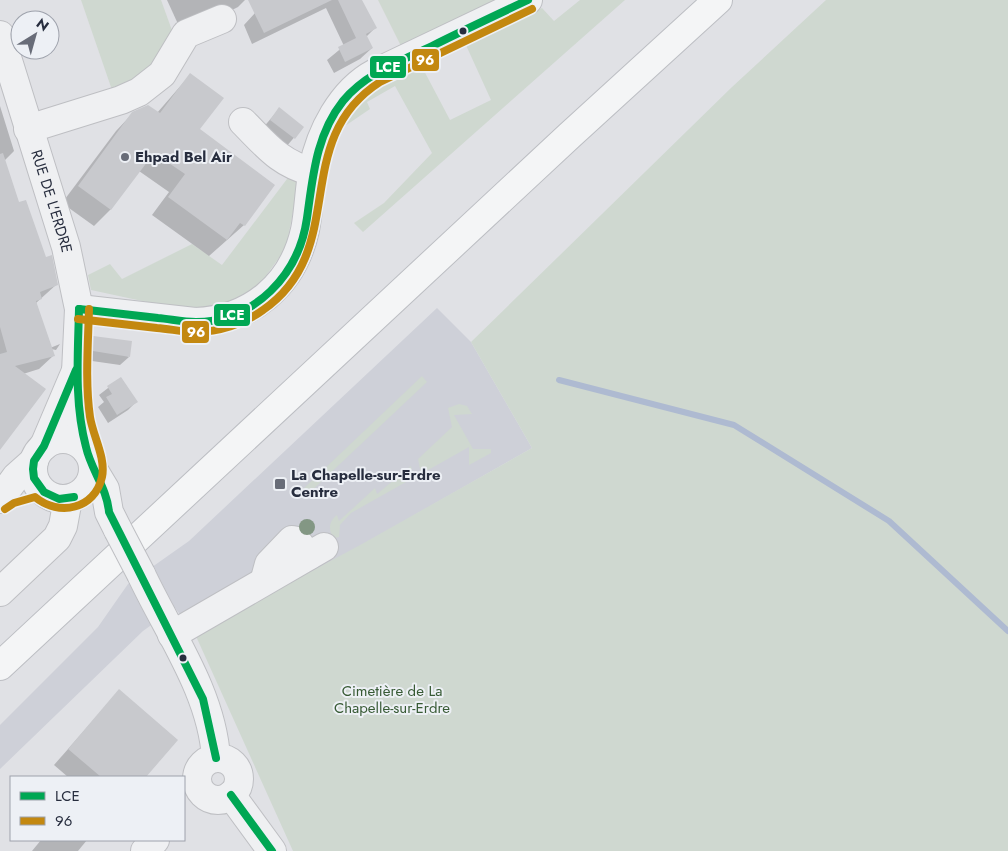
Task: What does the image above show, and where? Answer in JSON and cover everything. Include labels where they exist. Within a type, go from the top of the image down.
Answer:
[{"type":"main road","points":[[0,666],[569,136],[718,0]]},
{"type":"street","points":[[79,308],[195,322],[213,322],[231,317],[253,307],[271,294],[282,281],[299,250],[308,213],[312,172],[328,124],[348,96],[368,77],[528,0]]},
{"type":"street","points":[[28,129],[121,100],[138,92],[162,74],[186,34],[222,19]]},
{"type":"street","name":"RUE DE L'ERDRE","points":[[0,35],[66,247],[79,308],[76,372],[80,418],[90,460],[105,489],[114,521],[203,698],[216,758]]},
{"type":"street","points":[[243,122],[280,159],[294,167],[312,172]]},
{"type":"street","name":"RUE DE L'ERDRE","points":[[39,464],[76,372]]},
{"type":"street","points":[[0,500],[10,494],[39,464],[52,441],[71,441],[90,460],[86,489],[71,498],[63,526],[57,538],[0,592]]},
{"type":"street","points":[[39,464],[51,497],[71,498],[114,521]]},
{"type":"street","points":[[172,635],[264,580],[269,564],[292,540],[316,552]]},
{"type":"street","points":[[216,758],[228,761],[237,771],[238,784],[230,795],[218,799],[192,797],[199,769],[203,764],[216,758]]},
{"type":"street","points":[[230,795],[272,851]]},
{"type":"street","points":[[145,851],[153,841]]},
{"type":"shaded area","points":[[437,308],[471,342],[532,448],[362,545],[195,634],[175,608],[143,631],[0,769],[0,725],[98,627],[128,584],[189,541]]},
{"type":"green space","points":[[81,0],[161,0],[178,47],[162,74],[112,90]]},
{"type":"green space","points":[[378,0],[501,0],[401,46]]},
{"type":"green space","points":[[580,0],[625,0],[363,232],[354,223],[384,203],[432,153],[395,86],[367,102],[370,109],[345,126],[369,95],[386,83],[421,65],[450,120],[491,100],[465,43],[506,27],[542,8],[554,21]]},
{"type":"green space","name":"Cimetière de La Chapelle-sur-Erdre","points":[[826,0],[1008,0],[1008,851],[293,851],[195,634],[362,544],[532,448],[471,342],[732,87]]},
{"type":"green space","points":[[290,175],[299,181],[286,248],[258,287],[217,308],[184,310],[91,290],[88,275],[110,264],[122,279],[192,244],[222,265]]},
{"type":"green space","points":[[422,376],[427,382],[306,496],[301,491]]},
{"type":"green space","points":[[459,404],[467,406],[472,414],[454,415],[473,449],[491,449],[491,453],[469,465],[469,447],[421,474],[418,459],[452,427],[448,408]]},
{"type":"green space","points":[[411,466],[413,478],[351,513],[340,525],[339,537],[335,538],[332,535],[330,526],[332,520],[337,515],[339,521],[375,488],[377,494]]},
{"type":"building","points":[[248,0],[332,0],[264,33]]},
{"type":"building","points":[[338,0],[362,0],[377,28],[366,34],[373,48],[345,62],[338,47],[356,38]]},
{"type":"building","name":"Ehpad Bel Air","points":[[190,73],[224,98],[200,129],[275,185],[245,226],[240,223],[227,240],[168,197],[185,174],[154,153],[111,210],[78,186],[132,112],[148,105],[160,113]]},
{"type":"building","points":[[279,107],[304,127],[295,139],[270,120]]},
{"type":"building","points":[[3,153],[19,202],[26,200],[46,257],[52,255],[58,285],[40,292],[42,299],[36,301],[55,356],[15,366],[46,389],[0,450],[0,354],[7,352],[0,327],[0,154]]},
{"type":"building","points":[[93,336],[132,341],[130,357],[93,351]]},
{"type":"building","points":[[121,377],[138,402],[117,415],[106,397],[112,394],[107,386]]},
{"type":"building","points":[[119,689],[178,740],[147,776],[100,776],[68,749]]},
{"type":"waterway","points":[[559,380],[734,425],[889,521],[1008,631]]},
{"type":"transit line","name":"LCE","points":[[79,309],[196,322],[217,320],[255,304],[271,291],[284,276],[295,258],[307,218],[314,171],[321,142],[334,114],[343,101],[352,91],[373,75],[528,0]]},
{"type":"transit line","name":"96","points":[[78,319],[186,332],[204,332],[222,329],[256,315],[290,285],[305,257],[314,227],[326,164],[335,134],[352,106],[380,82],[532,9]]},
{"type":"transit line","name":"LCE","points":[[79,309],[78,396],[82,430],[88,455],[108,503],[109,512],[203,699],[216,758]]},
{"type":"transit line","name":"96","points":[[5,509],[14,503],[35,497],[55,507],[75,506],[84,503],[98,488],[103,470],[88,404],[89,309]]},
{"type":"transit line","name":"LCE","points":[[74,497],[59,499],[44,492],[34,478],[33,469],[34,461],[44,446],[76,370]]},
{"type":"transit line","name":"LCE","points":[[231,795],[272,851]]},
{"type":"place","name":"Ehpad Bel Air","points":[[125,157]]},
{"type":"place","name":"La Chapelle-sur-Erdre Centre","points":[[280,484]]}]
